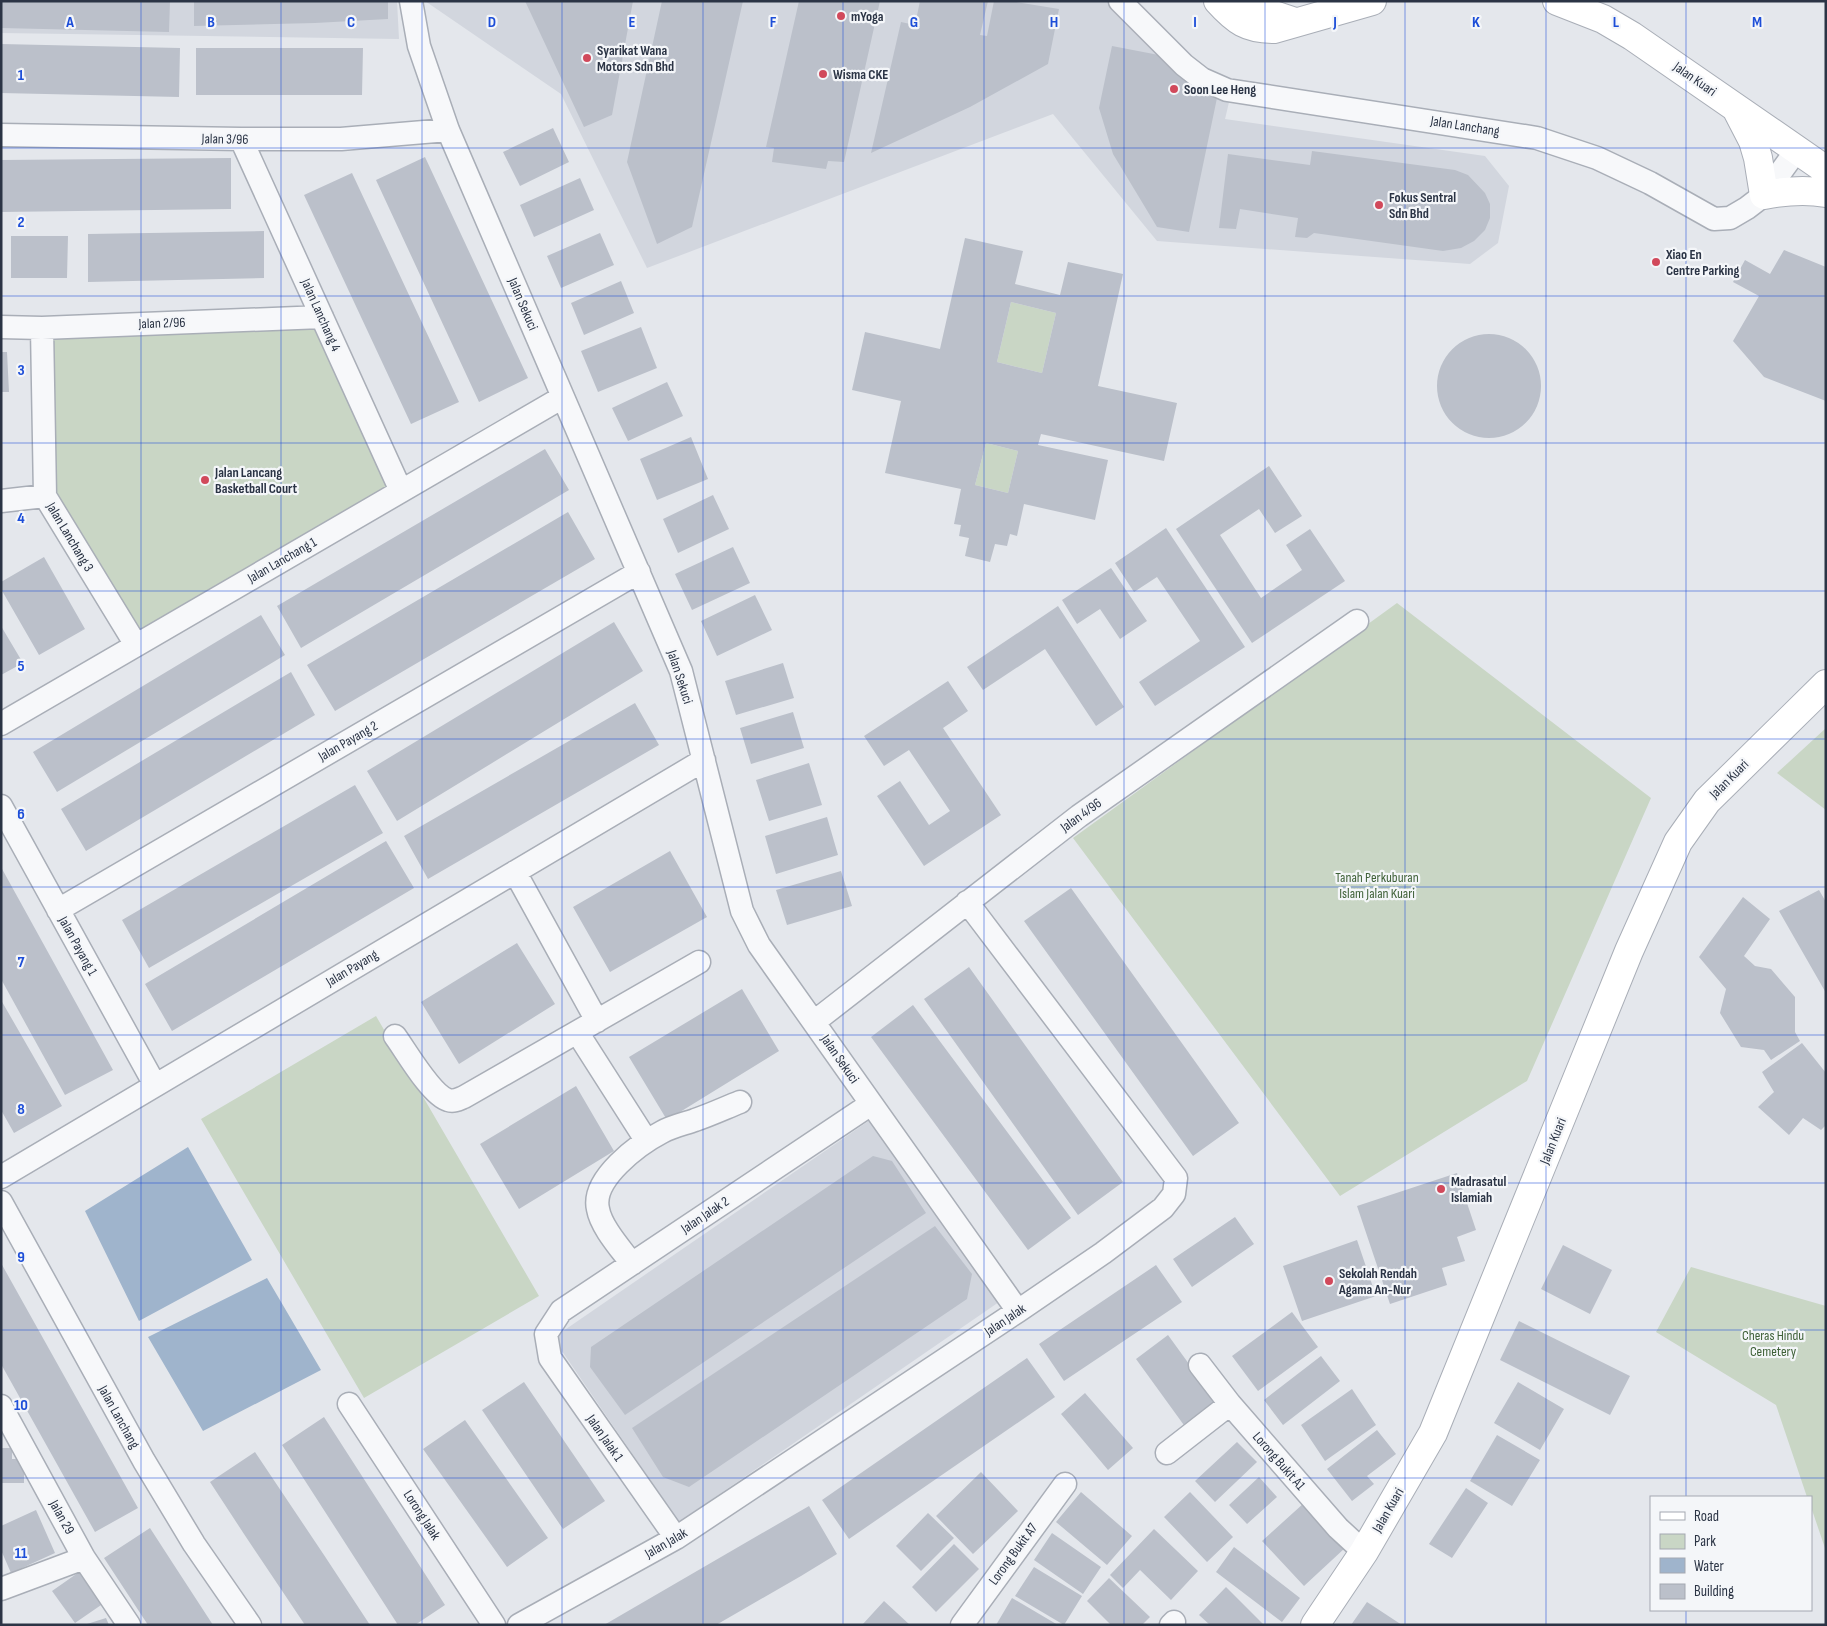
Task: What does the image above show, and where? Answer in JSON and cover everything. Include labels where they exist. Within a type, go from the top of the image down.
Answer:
[{"type":"street","name":"Jalan Sekuci","points":[[411,1],[419,46],[448,130],[681,671],[742,911],[759,945],[1018,1311]]},
{"type":"street","name":"Jalan Lanchang","points":[[1120,1],[1184,65],[1202,79],[1227,90],[1537,138],[1597,158],[1650,183],[1714,219],[1730,218],[1748,208],[1764,195],[1796,151]]},
{"type":"street","points":[[1218,1],[1232,16],[1245,24],[1262,29],[1274,29],[1372,1]]},
{"type":"street","points":[[1250,1],[1268,13],[1296,23]]},
{"type":"street","name":"Jalan Kuari","points":[[1557,1],[1603,19],[1625,31],[1826,170]]},
{"type":"street","points":[[1737,109],[1753,141],[1758,158],[1764,195],[1811,190],[1826,193]]},
{"type":"street","name":"Jalan 3/96","points":[[1,135],[341,139],[448,130]]},
{"type":"street","name":"Jalan Lanchang 4","points":[[241,139],[401,492]]},
{"type":"street","name":"Jalan 2/96","points":[[1,327],[42,328],[322,317]]},
{"type":"street","name":"Jalan Lanchang 3","points":[[42,328],[45,496],[136,645]]},
{"type":"street","name":"Jalan Lanchang 1","points":[[1,724],[563,397]]},
{"type":"street","points":[[1,501],[45,496]]},
{"type":"street","name":"Jalan Payang 2","points":[[58,910],[639,572]]},
{"type":"street","name":"Jalan 4/96","points":[[814,1022],[1079,816],[1357,621]]},
{"type":"street","name":"Jalan Kuari","points":[[1315,1625],[1364,1552],[1433,1433],[1629,951],[1678,842],[1706,801],[1826,684]]},
{"type":"street","name":"Jalan Payang","points":[[1,1177],[704,760]]},
{"type":"street","name":"Jalan Payang 1","points":[[1,806],[155,1085]]},
{"type":"street","points":[[515,872],[597,1020]]},
{"type":"street","name":"Jalan Jalak","points":[[533,1621],[676,1538],[1018,1311],[1103,1253],[1163,1208],[1174,1194],[1176,1178],[967,902]]},
{"type":"street","points":[[395,1036],[428,1083],[439,1095],[453,1101],[464,1097],[699,962]]},
{"type":"street","points":[[577,1032],[646,1140]]},
{"type":"street","points":[[632,1264],[599,1216],[597,1207],[597,1196],[612,1169],[646,1140],[664,1131],[740,1102]]},
{"type":"street","name":"Jalan Jalak 2","points":[[546,1334],[561,1311],[871,1104]]},
{"type":"street","name":"Jalan Lanchang","points":[[1,1202],[144,1461],[194,1544],[250,1625]]},
{"type":"street","name":"Jalan Jalak 1","points":[[546,1334],[550,1358],[676,1538]]},
{"type":"street","name":"Lorong Bukit A1","points":[[1200,1364],[1230,1404],[1338,1528],[1364,1552]]},
{"type":"street","name":"Lorong Jalak","points":[[349,1404],[494,1625]]},
{"type":"street","points":[[1167,1454],[1230,1404]]},
{"type":"street","name":"Jalan 29","points":[[1,1406],[84,1558],[129,1625]]},
{"type":"street","name":"Lorong Bukit A7","points":[[962,1625],[1065,1484]]},
{"type":"street","points":[[1,1589],[84,1558]]},
{"type":"shaded area","points":[[1,1],[397,1],[399,39],[1,33]]},
{"type":"shaded area","points":[[425,1],[1111,1],[1230,98],[1225,119],[1485,156],[1509,186],[1498,243],[1470,264],[1157,241],[1053,114],[647,268],[561,94]]},
{"type":"shaded area","points":[[873,1118],[999,1302],[679,1522],[553,1338]]},
{"type":"green space","points":[[1011,302],[1056,313],[1042,373],[997,362]]},
{"type":"green space","points":[[322,317],[401,491],[136,645],[45,496],[42,328]]},
{"type":"green space","points":[[986,443],[1018,451],[1008,493],[975,485]]},
{"type":"green space","name":"Tanah Perkuburan Islam Jalan Kuari","points":[[1397,603],[1651,798],[1527,1081],[1340,1196],[1073,838]]},
{"type":"green space","points":[[1826,728],[1826,810],[1777,773]]},
{"type":"green space","points":[[376,1016],[539,1296],[364,1398],[201,1119]]},
{"type":"green space","name":"Cheras Hindu Cemetery","points":[[1691,1267],[1826,1306],[1826,1551],[1812,1510],[1812,1496],[1807,1496],[1776,1405],[1656,1332]]},
{"type":"water","points":[[188,1147],[252,1260],[139,1321],[85,1211]]},
{"type":"water","points":[[267,1278],[321,1370],[203,1431],[148,1337]]},
{"type":"building","points":[[1,1],[170,1],[169,32],[1,28]]},
{"type":"building","points":[[194,1],[388,1],[388,19],[194,26]]},
{"type":"building","name":"Syarikat Wana Motors Sdn Bhd","points":[[525,1],[633,1],[612,115],[584,127]]},
{"type":"building","points":[[662,1],[743,1],[692,227],[657,244],[627,162]]},
{"type":"building","name":"Wisma CKE","points":[[799,1],[880,1],[844,162],[828,161],[826,169],[772,162],[774,148],[766,147]]},
{"type":"building","points":[[920,1],[988,1],[980,35],[987,36],[994,1],[1010,1],[1059,9],[1048,64],[970,107],[871,153],[901,22],[915,25]]},
{"type":"building","points":[[1,44],[180,48],[179,97],[1,93]]},
{"type":"building","points":[[1112,46],[1164,56],[1199,94],[1217,98],[1189,232],[1157,227],[1113,154],[1099,108]]},
{"type":"building","points":[[196,48],[363,48],[362,95],[196,95]]},
{"type":"building","points":[[553,128],[569,162],[520,186],[503,152]]},
{"type":"building","points":[[1312,151],[1455,170],[1468,175],[1485,193],[1490,204],[1490,218],[1485,230],[1474,241],[1461,248],[1443,251],[1314,233],[1307,238],[1295,237],[1298,218],[1240,209],[1236,229],[1219,228],[1228,154],[1310,165]]},
{"type":"building","points":[[425,157],[528,378],[479,402],[376,180]]},
{"type":"building","points":[[231,158],[231,209],[1,212],[1,160]]},
{"type":"building","points":[[352,173],[459,402],[411,424],[304,195]]},
{"type":"building","points":[[580,178],[594,210],[534,237],[520,205]]},
{"type":"building","points":[[264,231],[264,278],[88,282],[88,234]]},
{"type":"building","points":[[600,233],[614,265],[561,288],[547,256]]},
{"type":"building","points":[[11,236],[68,236],[67,278],[11,278]]},
{"type":"building","points":[[965,238],[1023,251],[1015,284],[1060,295],[1068,262],[1123,274],[1098,386],[1177,403],[1164,461],[1041,434],[1038,445],[1108,460],[1095,520],[1024,504],[1017,536],[1010,534],[1007,546],[995,544],[990,562],[965,556],[969,538],[959,536],[961,525],[954,524],[961,489],[885,473],[901,401],[852,390],[865,332],[940,349]],"holes":[[[1011,302],[1056,313],[1042,373],[997,362]],[[986,443],[1018,451],[1008,493],[975,485]]]},
{"type":"building","points":[[1784,250],[1826,267],[1826,401],[1764,377],[1733,341],[1759,296],[1733,282],[1745,260],[1770,274]]},
{"type":"building","points":[[621,281],[634,313],[584,335],[571,303]]},
{"type":"building","points":[[641,327],[657,368],[598,392],[581,351]]},
{"type":"building","points":[[1489,334],[1509,338],[1526,349],[1537,366],[1541,386],[1537,406],[1526,423],[1509,434],[1489,438],[1469,434],[1452,423],[1441,406],[1437,386],[1441,366],[1452,349],[1469,338]]},
{"type":"building","points":[[1,352],[7,352],[9,392],[1,392]]},
{"type":"building","points":[[667,382],[683,416],[628,441],[612,408]]},
{"type":"building","points":[[691,437],[708,479],[657,500],[640,459]]},
{"type":"building","points":[[545,449],[569,490],[301,648],[277,606]]},
{"type":"building","points":[[1269,466],[1302,516],[1275,533],[1259,509],[1220,535],[1261,598],[1302,570],[1286,545],[1310,529],[1345,581],[1252,643],[1176,529]]},
{"type":"building","points":[[713,495],[729,529],[678,553],[663,519]]},
{"type":"building","points":[[568,512],[595,559],[335,711],[307,665]]},
{"type":"building","points":[[1166,528],[1245,647],[1155,706],[1139,682],[1200,641],[1157,577],[1134,592],[1115,563]]},
{"type":"building","points":[[733,547],[750,583],[692,610],[675,574]]},
{"type":"building","points":[[44,557],[85,629],[39,655],[1,589],[1,582]]},
{"type":"building","points":[[1111,568],[1147,621],[1120,639],[1100,609],[1077,624],[1062,600]]},
{"type":"building","points":[[755,595],[772,630],[717,656],[701,621]]},
{"type":"building","points":[[1058,606],[1124,707],[1096,726],[1045,649],[983,690],[967,667]]},
{"type":"building","points":[[261,615],[285,655],[57,792],[33,752]]},
{"type":"building","points":[[614,622],[643,671],[397,821],[367,771]]},
{"type":"building","points":[[1,626],[23,663],[1,675]]},
{"type":"building","points":[[783,663],[794,698],[736,715],[725,681]]},
{"type":"building","points":[[291,672],[315,715],[86,851],[61,809]]},
{"type":"building","points":[[948,681],[968,711],[943,728],[1001,815],[924,866],[877,796],[900,781],[929,825],[950,811],[909,750],[884,766],[864,736]]},
{"type":"building","points":[[635,703],[659,745],[428,879],[404,836]]},
{"type":"building","points":[[793,712],[804,748],[751,764],[740,728]]},
{"type":"building","points":[[809,763],[822,805],[769,821],[756,780]]},
{"type":"building","points":[[355,785],[383,833],[149,968],[122,920]]},
{"type":"building","points":[[827,817],[838,855],[776,874],[765,836]]},
{"type":"building","points":[[386,841],[414,888],[172,1031],[145,984]]},
{"type":"building","points":[[670,851],[707,917],[610,972],[573,907]]},
{"type":"building","points":[[1,867],[113,1070],[65,1095],[1,979]]},
{"type":"building","points":[[841,871],[852,906],[787,925],[776,890]]},
{"type":"building","points":[[1071,888],[1239,1123],[1193,1156],[1024,921]]},
{"type":"building","points":[[1819,890],[1826,902],[1826,993],[1779,911]]},
{"type":"building","points":[[1743,897],[1770,919],[1744,956],[1755,966],[1771,969],[1795,997],[1795,1032],[1800,1041],[1771,1060],[1764,1050],[1741,1047],[1720,1013],[1726,989],[1699,957]]},
{"type":"building","points":[[517,943],[555,1004],[459,1064],[421,1002]]},
{"type":"building","points":[[969,967],[1123,1182],[1078,1215],[924,999]]},
{"type":"building","points":[[742,989],[779,1051],[667,1120],[629,1057]]},
{"type":"building","points":[[1,1000],[62,1106],[14,1133],[1,1110]]},
{"type":"building","points":[[913,1005],[1071,1218],[1028,1250],[871,1037]]},
{"type":"building","points":[[1802,1043],[1826,1073],[1826,1125],[1821,1130],[1803,1118],[1789,1135],[1758,1107],[1774,1092],[1762,1072]]},
{"type":"building","points":[[576,1086],[614,1151],[519,1209],[480,1144]]},
{"type":"building","points":[[873,1156],[892,1161],[926,1213],[625,1415],[590,1367],[591,1347]]},
{"type":"building","points":[[1457,1173],[1476,1230],[1457,1237],[1465,1261],[1442,1268],[1447,1285],[1390,1304],[1357,1206]]},
{"type":"building","points":[[1235,1217],[1254,1244],[1192,1287],[1173,1259]]},
{"type":"building","points":[[935,1226],[972,1274],[967,1299],[689,1487],[663,1477],[632,1428]]},
{"type":"building","name":"Sekolah Rendah Agama An-Nur","points":[[1357,1240],[1376,1296],[1302,1321],[1283,1266]]},
{"type":"building","points":[[1563,1245],[1612,1270],[1590,1314],[1541,1289]]},
{"type":"building","points":[[1,1263],[138,1508],[95,1532],[1,1364]]},
{"type":"building","points":[[1156,1265],[1182,1302],[1064,1381],[1039,1344]]},
{"type":"building","points":[[1292,1312],[1318,1347],[1258,1391],[1232,1356]]},
{"type":"building","points":[[1519,1321],[1630,1376],[1610,1415],[1500,1360]]},
{"type":"building","points":[[1168,1335],[1218,1404],[1186,1428],[1136,1359]]},
{"type":"building","points":[[1321,1356],[1340,1381],[1283,1425],[1264,1400]]},
{"type":"building","points":[[1027,1358],[1055,1397],[849,1539],[822,1500]]},
{"type":"building","points":[[524,1382],[605,1501],[563,1529],[482,1410]]},
{"type":"building","points":[[1518,1382],[1564,1409],[1540,1450],[1494,1423]]},
{"type":"building","points":[[1352,1389],[1376,1425],[1325,1461],[1301,1425]]},
{"type":"building","points":[[1085,1393],[1133,1448],[1108,1470],[1061,1414]]},
{"type":"building","points":[[324,1417],[445,1605],[415,1625],[398,1625],[282,1445]]},
{"type":"building","points":[[465,1420],[548,1538],[507,1567],[423,1449]]},
{"type":"building","points":[[1377,1430],[1396,1454],[1367,1476],[1374,1484],[1352,1501],[1327,1469]]},
{"type":"building","points":[[1497,1435],[1540,1460],[1512,1506],[1470,1481]]},
{"type":"building","points":[[1237,1442],[1257,1462],[1215,1502],[1195,1481]]},
{"type":"building","points":[[1,1448],[12,1448],[12,1459],[24,1459],[24,1483],[1,1483]]},
{"type":"building","points":[[255,1452],[370,1625],[305,1625],[244,1534],[210,1482]]},
{"type":"building","points":[[981,1472],[1018,1511],[973,1554],[936,1516]]},
{"type":"building","points":[[1259,1477],[1277,1497],[1247,1524],[1229,1505]]},
{"type":"building","points":[[1466,1488],[1488,1503],[1452,1558],[1429,1544]]},
{"type":"building","points":[[1081,1492],[1132,1536],[1107,1565],[1056,1522]]},
{"type":"building","points":[[1190,1492],[1233,1537],[1207,1562],[1164,1517]]},
{"type":"building","points":[[1304,1503],[1345,1548],[1304,1586],[1262,1541]]},
{"type":"building","points":[[809,1506],[837,1554],[801,1576],[716,1625],[604,1625]]},
{"type":"building","points":[[36,1510],[55,1553],[11,1573],[1,1550],[1,1526]]},
{"type":"building","points":[[928,1513],[954,1538],[921,1571],[896,1546]]},
{"type":"building","points":[[150,1528],[213,1625],[148,1625],[104,1558]]},
{"type":"building","points":[[1154,1529],[1198,1571],[1171,1600],[1140,1570],[1123,1588],[1110,1575]]},
{"type":"building","points":[[1052,1533],[1101,1567],[1083,1594],[1034,1560]]},
{"type":"building","points":[[954,1544],[979,1569],[936,1612],[912,1587]]},
{"type":"building","points":[[1234,1547],[1300,1598],[1282,1622],[1216,1572]]},
{"type":"building","points":[[1034,1567],[1082,1596],[1064,1625],[1015,1596]]},
{"type":"building","points":[[82,1570],[104,1603],[75,1623],[52,1591]]},
{"type":"building","points":[[1109,1578],[1150,1617],[1142,1625],[1111,1625],[1087,1601]]},
{"type":"building","points":[[1226,1587],[1264,1625],[1210,1625],[1199,1615]]},
{"type":"building","points":[[1012,1598],[1058,1625],[996,1625]]},
{"type":"building","points":[[884,1601],[910,1625],[862,1625]]},
{"type":"building","points":[[1367,1602],[1402,1625],[1351,1625]]},
{"type":"building","points":[[106,1618],[109,1625],[87,1625],[87,1624]]},
{"type":"place","name":"mYoga","points":[[841,16]]},
{"type":"place","name":"Syarikat Wana Motors Sdn Bhd","points":[[587,58]]},
{"type":"place","name":"Wisma CKE","points":[[823,74]]},
{"type":"place","name":"Soon Lee Heng","points":[[1174,89]]},
{"type":"place","name":"Fokus Sentral Sdn Bhd","points":[[1379,205]]},
{"type":"place","name":"Xiao En Centre Parking","points":[[1656,262]]},
{"type":"place","name":"Jalan Lancang Basketball Court","points":[[205,480]]},
{"type":"place","name":"Madrasatul Islamiah","points":[[1441,1189]]},
{"type":"place","name":"Sekolah Rendah Agama An-Nur","points":[[1329,1281]]}]
